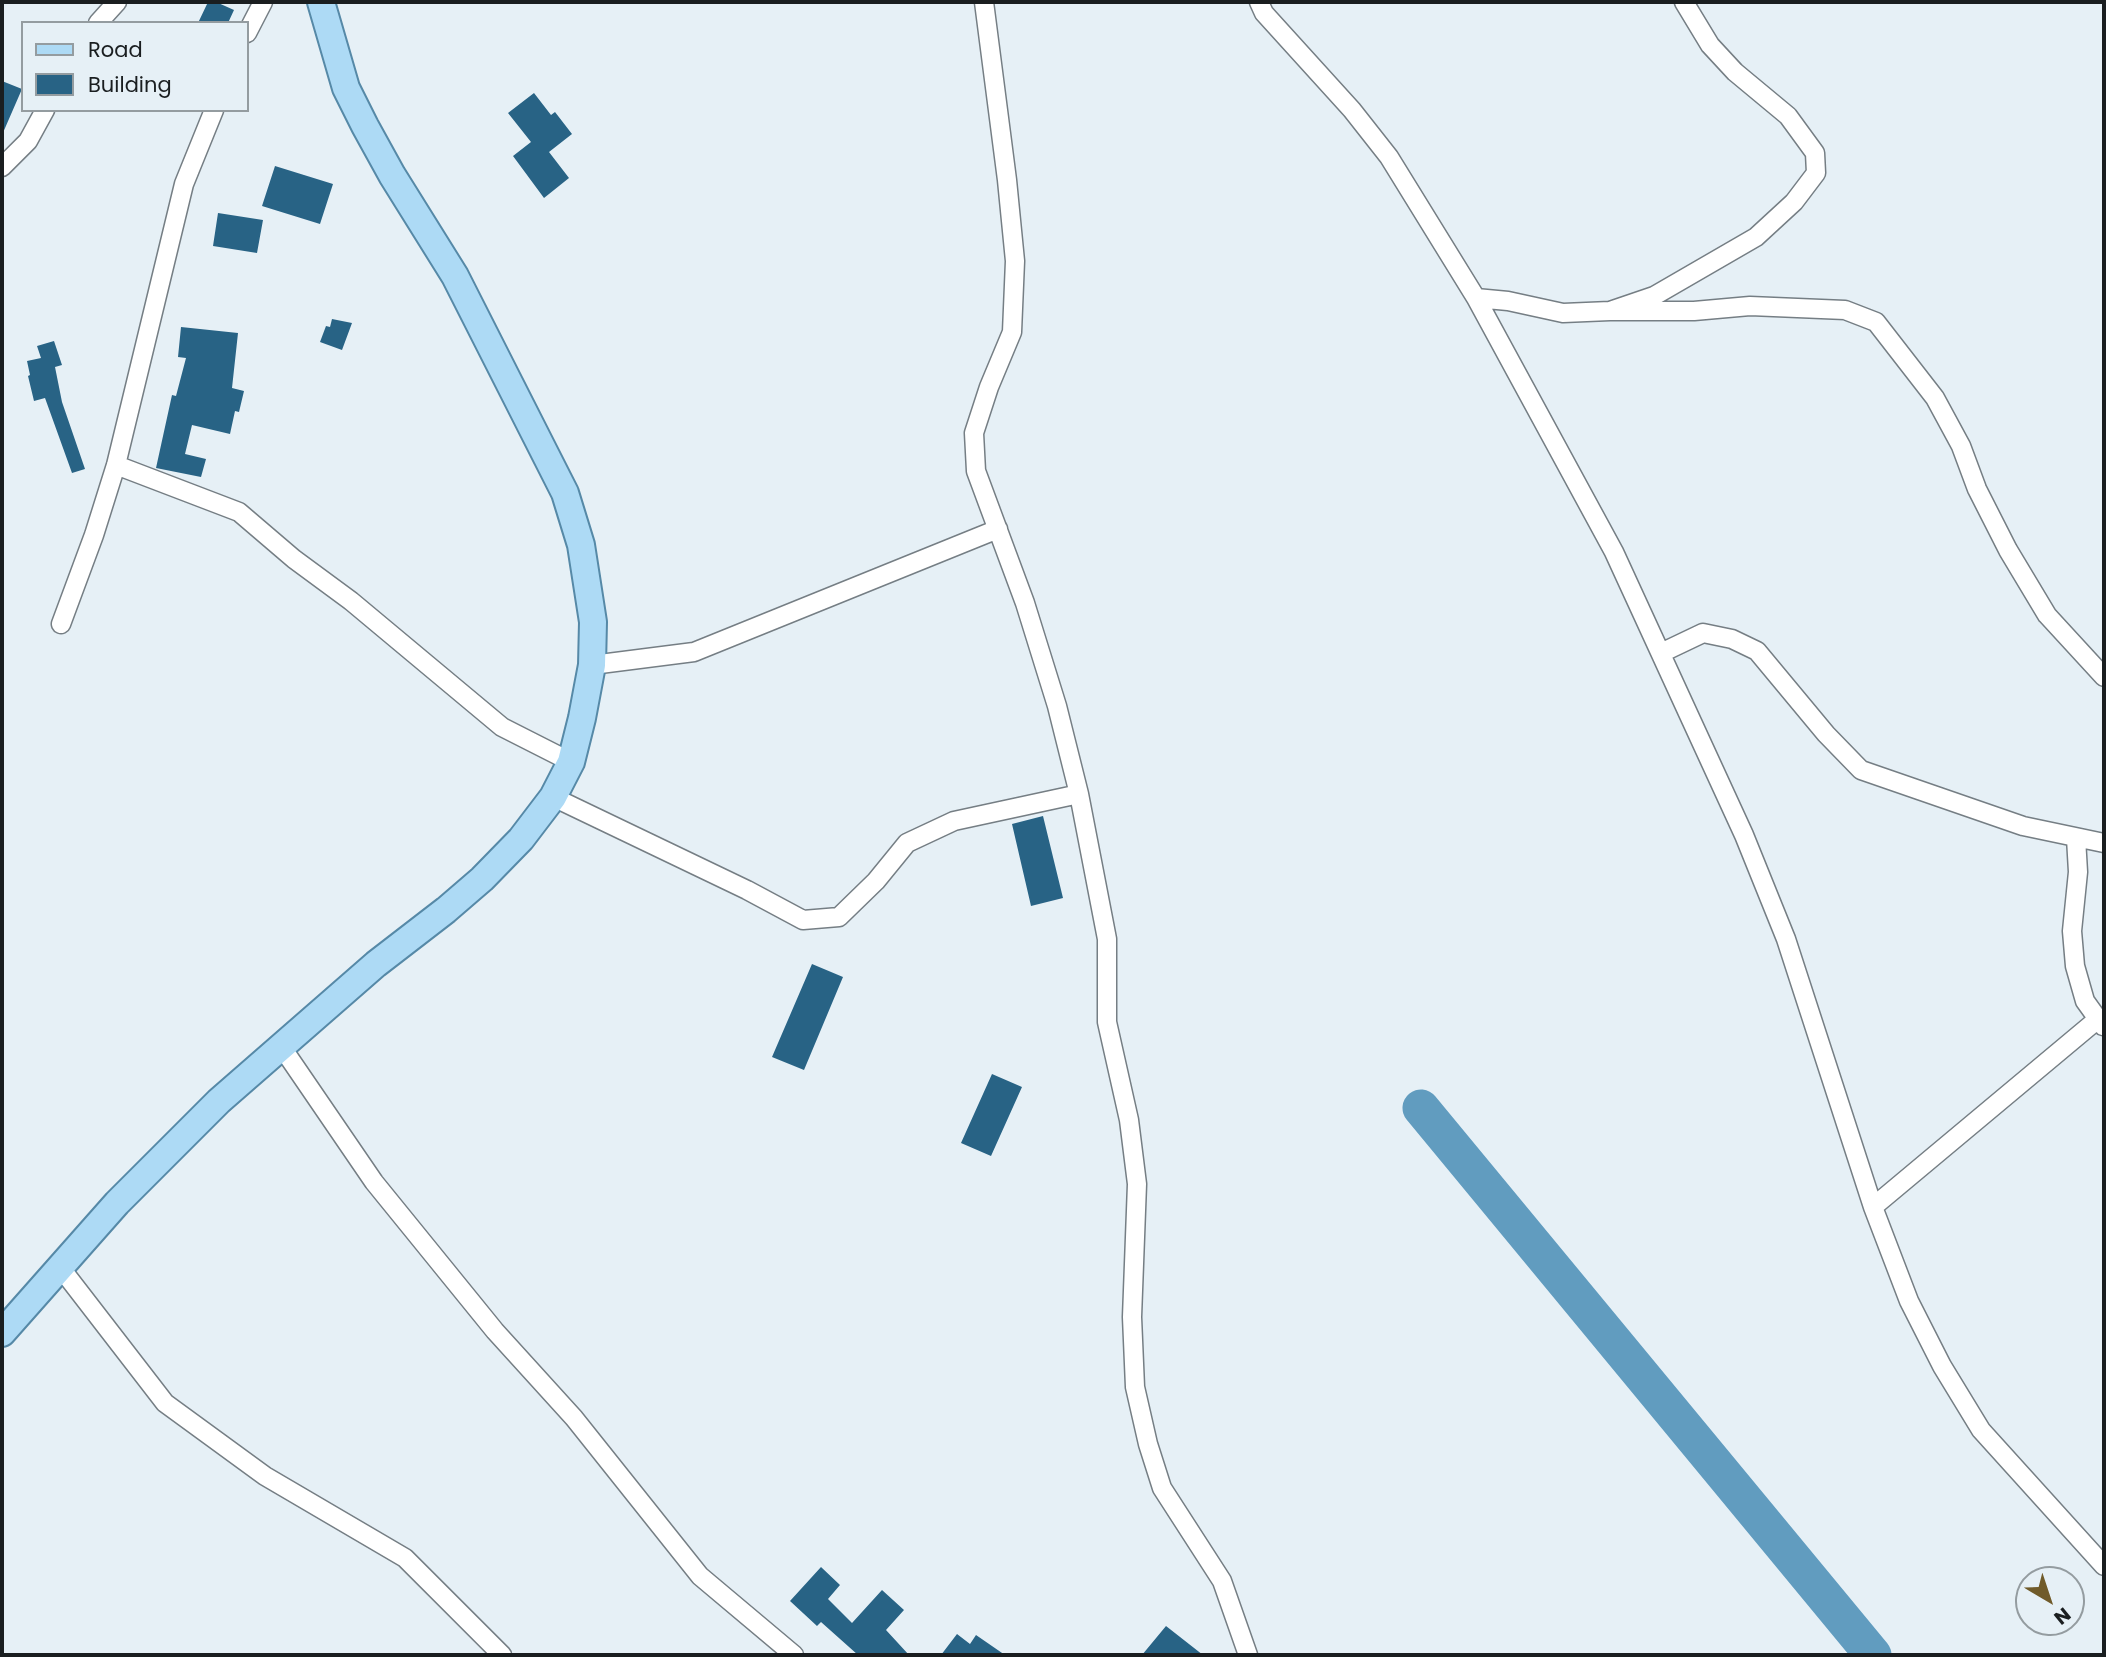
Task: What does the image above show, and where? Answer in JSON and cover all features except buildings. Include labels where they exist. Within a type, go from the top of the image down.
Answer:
[{"type":"main road","points":[[2,1333],[173,1145],[281,1046],[482,879],[521,839],[554,797],[571,762],[593,666],[593,622],[581,545],[565,493],[455,276],[392,175],[346,88],[321,2]]},
{"type":"street","points":[[101,21],[117,2]]},
{"type":"street","points":[[248,31],[263,2]]},
{"type":"street","points":[[984,2],[1015,261],[1012,332],[989,387],[974,433],[976,471],[1025,603],[1057,706],[1079,793],[1107,939],[1107,1022],[1129,1120],[1137,1184],[1132,1317],[1135,1387],[1147,1444],[1162,1488],[1222,1581],[1248,1655]]},
{"type":"street","points":[[1259,2],[1264,13],[1352,110],[1389,157],[1476,298],[1615,552],[1744,835],[1786,939],[1873,1207],[1909,1301],[1942,1366],[1981,1430],[2104,1566]]},
{"type":"street","points":[[1610,311],[1654,296],[1756,237],[1794,202],[1816,173],[1815,153],[1788,116],[1735,72],[1710,46],[1684,2]]},
{"type":"street","points":[[2,167],[27,141],[44,112]]},
{"type":"street","points":[[61,624],[116,466],[184,184],[213,112]]},
{"type":"street","points":[[1476,298],[1508,301],[1563,313],[1694,311],[1750,306],[1845,310],[1876,322],[1935,398],[1961,446],[1977,489],[2008,550],[2047,615],[2104,677]]},
{"type":"street","points":[[116,466],[239,512],[294,559],[362,609],[502,727],[571,762]]},
{"type":"street","points":[[593,666],[694,652],[998,529]]},
{"type":"street","points":[[1661,653],[1703,634],[1732,639],[1757,651],[1826,734],[1861,770],[2023,826],[2104,843]]},
{"type":"street","points":[[554,797],[736,884],[803,920],[839,917],[876,881],[907,843],[954,821],[1079,793]]},
{"type":"street","points":[[1873,1207],[2101,1023],[2085,1000],[2075,966],[2072,931],[2078,872],[2076,838]]},
{"type":"street","points":[[281,1046],[374,1182],[495,1331],[598,1448],[700,1576],[794,1655]]},
{"type":"street","points":[[60,1267],[165,1403],[265,1476],[405,1558],[502,1655]]},
{"type":"waterway","points":[[1421,1108],[1873,1655]]}]
